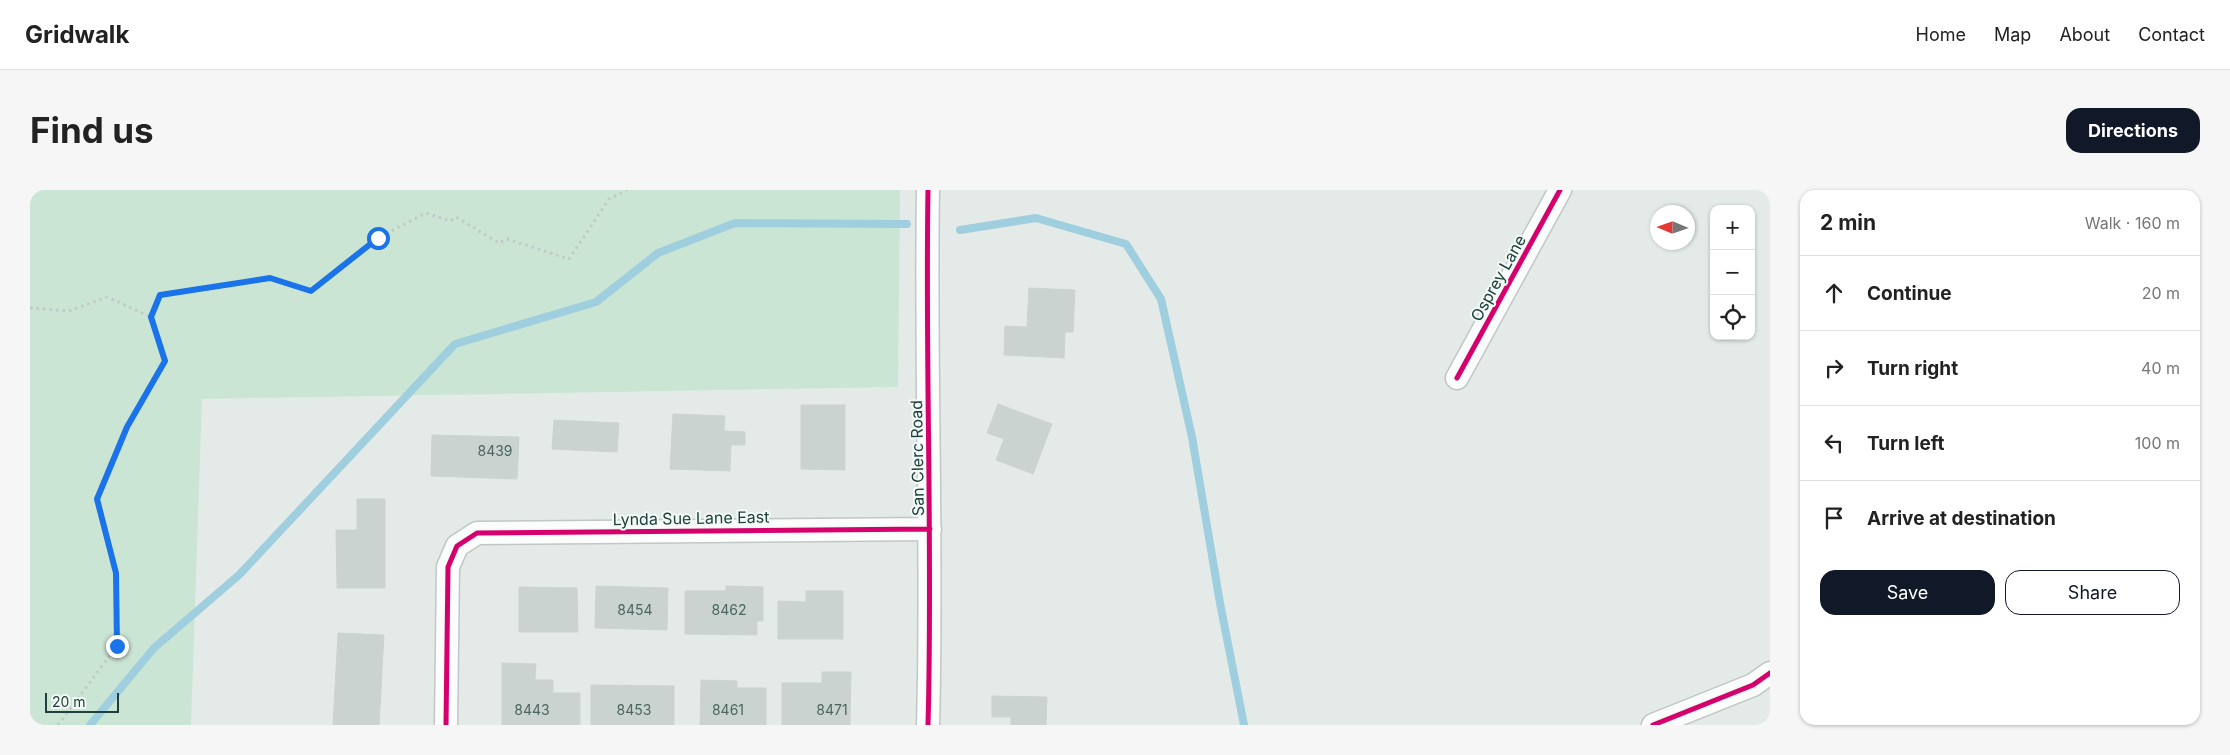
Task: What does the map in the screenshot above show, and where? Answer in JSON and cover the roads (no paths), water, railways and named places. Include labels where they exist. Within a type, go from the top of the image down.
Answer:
[{"type":"street","name":"San Clerc Road","points":[[928,190],[926,287],[930,529],[928,725]]},
{"type":"street","name":"Osprey Lane","points":[[1457,378],[1560,190]]},
{"type":"street","name":"Lynda Sue Lane East","points":[[446,725],[448,567],[457,546],[477,533],[930,529]]},
{"type":"street","points":[[1652,725],[1753,685],[1770,673]]},
{"type":"waterway","points":[[960,230],[1036,218],[1126,244],[1161,299],[1192,437],[1220,603],[1244,725]]},
{"type":"waterway","points":[[90,725],[154,648],[239,575],[455,344],[596,302],[658,253],[735,223],[907,224]]}]
